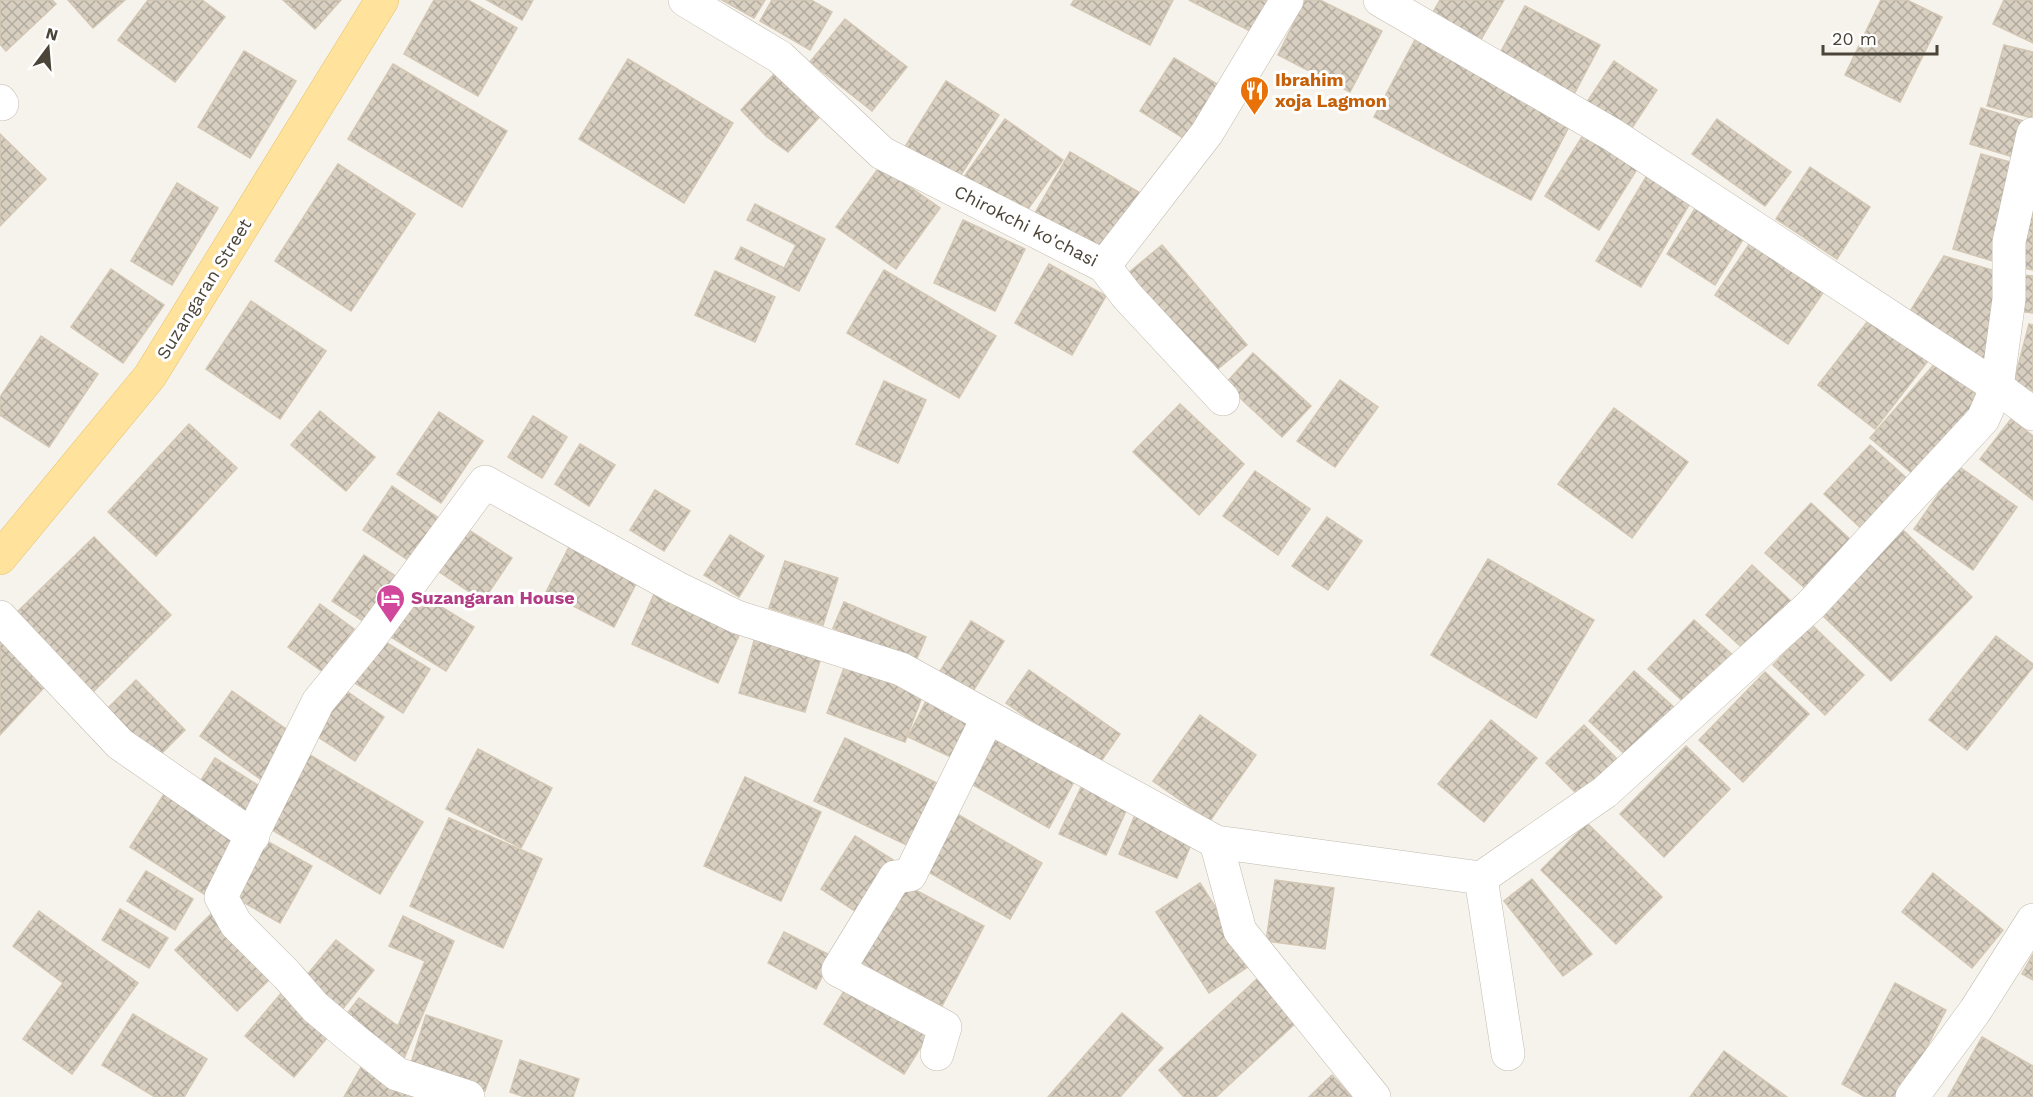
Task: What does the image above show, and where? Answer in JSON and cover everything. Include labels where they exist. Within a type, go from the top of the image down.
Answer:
[{"type":"main road","name":"Suzangaran Street","points":[[0,558],[150,376],[382,0]]},
{"type":"street","name":"Chirokchi ko'chasi","points":[[685,0],[780,57],[882,153],[1104,266],[1207,133],[1287,0]]},
{"type":"street","points":[[1380,0],[1613,135],[1997,387],[2033,414]]},
{"type":"street","points":[[468,1097],[397,1074],[315,1007],[236,924],[221,897],[318,702],[370,638],[485,482],[675,587],[737,617],[901,669],[1216,842],[1481,878],[1605,792],[1811,605],[1983,419],[1997,387],[2009,299],[2009,242],[2033,134]]},
{"type":"street","points":[[1104,266],[1127,296],[1223,399]]},
{"type":"street","points":[[0,617],[120,744],[253,836]]},
{"type":"street","points":[[937,1054],[945,1027],[838,970],[895,877],[910,874],[988,717]]},
{"type":"street","points":[[1216,842],[1240,931],[1374,1097]]},
{"type":"street","points":[[1481,878],[1508,1054]]},
{"type":"street","points":[[1912,1097],[1975,1011],[2033,920]]},
{"type":"building","points":[[0,0],[52,0],[56,4],[6,51],[0,44]]},
{"type":"building","points":[[68,0],[125,0],[93,28]]},
{"type":"building","points":[[148,0],[202,0],[225,17],[175,82],[118,40]]},
{"type":"building","points":[[283,0],[341,0],[315,29]]},
{"type":"building","points":[[434,0],[468,0],[517,28],[478,96],[404,54]]},
{"type":"building","points":[[487,0],[533,0],[522,20]]},
{"type":"building","points":[[722,0],[765,0],[754,18]]},
{"type":"building","points":[[772,0],[811,0],[832,12],[810,50],[760,21]]},
{"type":"building","points":[[1074,0],[1173,0],[1150,45],[1071,5]]},
{"type":"building","points":[[1189,0],[1276,0],[1258,35]]},
{"type":"building","points":[[1305,0],[1320,0],[1382,31],[1350,92],[1278,55]]},
{"type":"building","points":[[1440,0],[1504,0],[1476,48],[1428,21]]},
{"type":"building","points":[[1881,0],[1907,0],[1942,17],[1900,102],[1845,75]]},
{"type":"building","points":[[2004,0],[2033,0],[2033,43],[1993,24]]},
{"type":"building","points":[[1525,6],[1600,45],[1572,98],[1497,59]]},
{"type":"building","points":[[845,19],[907,67],[872,111],[810,62]]},
{"type":"building","points":[[1417,36],[1574,117],[1531,200],[1374,117]]},
{"type":"building","points":[[2004,45],[2033,52],[2032,118],[1987,106]]},
{"type":"building","points":[[244,51],[296,81],[250,158],[198,127]]},
{"type":"building","points":[[1174,58],[1222,87],[1188,141],[1140,111]]},
{"type":"building","points":[[628,59],[733,123],[684,203],[579,139]]},
{"type":"building","points":[[1614,61],[1657,90],[1628,134],[1585,105]]},
{"type":"building","points":[[393,64],[507,131],[462,207],[348,139]]},
{"type":"building","points":[[775,73],[822,114],[788,152],[767,137],[741,110]]},
{"type":"building","points":[[946,81],[999,115],[954,186],[901,153]]},
{"type":"building","points":[[1981,108],[2030,123],[2020,159],[1970,144]]},
{"type":"building","points":[[1005,119],[1063,160],[1021,219],[963,178]]},
{"type":"building","points":[[1717,119],[1791,172],[1765,206],[1692,154]]},
{"type":"building","points":[[1585,132],[1639,166],[1599,230],[1545,196]]},
{"type":"building","points":[[0,134],[46,179],[0,226]]},
{"type":"building","points":[[1070,152],[1142,194],[1106,254],[1035,213]]},
{"type":"building","points":[[1981,154],[2021,165],[1993,261],[1953,249]]},
{"type":"building","points":[[338,164],[415,214],[351,311],[275,261]]},
{"type":"building","points":[[880,166],[940,208],[896,269],[836,227]]},
{"type":"building","points":[[1810,167],[1870,207],[1837,259],[1776,219]]},
{"type":"building","points":[[1649,172],[1693,198],[1641,287],[1596,261]]},
{"type":"building","points":[[177,183],[218,208],[172,285],[131,261]]},
{"type":"building","points":[[2033,199],[2033,270],[2018,267]]},
{"type":"building","points":[[1699,202],[1747,233],[1715,285],[1667,254]]},
{"type":"building","points":[[755,204],[825,239],[799,291],[735,259],[741,247],[784,268],[796,245],[747,220]]},
{"type":"building","points":[[963,220],[1025,249],[995,311],[934,283]]},
{"type":"building","points":[[1754,237],[1827,287],[1788,344],[1715,295]]},
{"type":"building","points":[[1162,245],[1247,345],[1213,373],[1127,274]]},
{"type":"building","points":[[1944,256],[2006,274],[1986,362],[1909,313]]},
{"type":"building","points":[[1049,264],[1106,296],[1072,355],[1015,323]]},
{"type":"building","points":[[111,269],[164,305],[123,363],[71,327]]},
{"type":"building","points":[[884,270],[996,336],[959,398],[847,333]]},
{"type":"building","points":[[715,271],[775,297],[755,342],[695,315]]},
{"type":"building","points":[[2023,275],[2033,276],[2033,313],[2019,311]]},
{"type":"building","points":[[251,301],[326,351],[280,419],[206,369]]},
{"type":"building","points":[[1871,317],[1928,361],[1875,429],[1818,385]]},
{"type":"building","points":[[2029,324],[2033,325],[2033,391],[2013,385]]},
{"type":"building","points":[[41,336],[98,374],[49,447],[0,415],[0,397]]},
{"type":"building","points":[[1253,353],[1311,406],[1282,437],[1225,384]]},
{"type":"building","points":[[1937,361],[1987,403],[1919,479],[1870,438]]},
{"type":"building","points":[[1340,380],[1378,407],[1335,467],[1297,441]]},
{"type":"building","points":[[884,381],[926,400],[898,463],[856,444]]},
{"type":"building","points":[[1180,404],[1244,464],[1199,515],[1133,452]]},
{"type":"building","points":[[1614,408],[1688,462],[1632,538],[1558,484]]},
{"type":"building","points":[[320,411],[375,457],[346,491],[291,445]]},
{"type":"building","points":[[439,412],[483,441],[441,503],[397,474]]},
{"type":"building","points":[[533,416],[567,437],[542,478],[508,457]]},
{"type":"building","points":[[2011,419],[2033,436],[2033,500],[1980,459]]},
{"type":"building","points":[[189,424],[237,468],[156,556],[108,512]]},
{"type":"building","points":[[580,444],[615,465],[589,506],[555,484]]},
{"type":"building","points":[[1870,445],[1911,482],[1865,532],[1824,494]]},
{"type":"building","points":[[1958,466],[2017,507],[1973,570],[1914,529]]},
{"type":"building","points":[[1255,471],[1310,509],[1278,555],[1223,516]]},
{"type":"building","points":[[392,486],[440,519],[411,562],[363,530]]},
{"type":"building","points":[[655,490],[690,511],[664,551],[630,530]]},
{"type":"building","points":[[1811,503],[1852,541],[1807,590],[1765,553]]},
{"type":"building","points":[[1327,517],[1362,541],[1328,590],[1292,566]]},
{"type":"building","points":[[464,527],[512,558],[483,601],[435,569]]},
{"type":"building","points":[[1902,529],[1972,597],[1891,681],[1820,613]]},
{"type":"building","points":[[730,535],[764,556],[739,597],[704,575]]},
{"type":"building","points":[[94,537],[171,615],[91,694],[13,616]]},
{"type":"building","points":[[572,541],[640,576],[614,627],[546,592]]},
{"type":"building","points":[[364,555],[400,579],[369,625],[332,601]]},
{"type":"building","points":[[1488,559],[1594,620],[1536,718],[1431,655]]},
{"type":"building","points":[[785,561],[838,578],[823,625],[769,608]]},
{"type":"building","points":[[1752,565],[1793,603],[1748,653],[1706,615]]},
{"type":"building","points":[[414,590],[474,627],[446,671],[386,634]]},
{"type":"building","points":[[655,592],[741,631],[718,683],[632,644]]},
{"type":"building","points":[[844,602],[926,637],[915,663],[833,628]]},
{"type":"building","points":[[320,604],[354,629],[323,672],[288,647]]},
{"type":"building","points":[[1694,620],[1735,657],[1689,707],[1648,669]]},
{"type":"building","points":[[971,621],[1004,641],[970,696],[937,676]]},
{"type":"building","points":[[1812,625],[1864,675],[1825,715],[1773,665]]},
{"type":"building","points":[[756,634],[822,654],[805,712],[739,693]]},
{"type":"building","points":[[1996,636],[2033,664],[2033,667],[1967,750],[1929,720]]},
{"type":"building","points":[[377,637],[430,669],[403,713],[350,680]]},
{"type":"building","points":[[0,640],[51,680],[0,735]]},
{"type":"building","points":[[847,660],[925,689],[905,742],[827,713]]},
{"type":"building","points":[[1029,670],[1120,734],[1097,767],[1006,703]]},
{"type":"building","points":[[1634,671],[1676,709],[1630,759],[1589,721]]},
{"type":"building","points":[[1765,672],[1809,714],[1743,782],[1699,740]]},
{"type":"building","points":[[136,680],[185,730],[155,760],[106,710]]},
{"type":"building","points":[[345,690],[384,717],[355,761],[315,735]]},
{"type":"building","points":[[232,691],[296,736],[263,781],[200,736]]},
{"type":"building","points":[[930,693],[976,714],[955,759],[908,737]]},
{"type":"building","points":[[1200,715],[1256,755],[1210,821],[1153,781]]},
{"type":"building","points":[[1491,720],[1537,758],[1484,822],[1438,784]]},
{"type":"building","points":[[1584,725],[1620,762],[1582,799],[1546,763]]},
{"type":"building","points":[[993,730],[1077,776],[1049,828],[966,781]]},
{"type":"building","points":[[845,738],[943,786],[913,848],[814,801]]},
{"type":"building","points":[[1686,746],[1730,789],[1664,857],[1620,814]]},
{"type":"building","points":[[478,749],[552,788],[521,848],[446,809]]},
{"type":"building","points":[[310,755],[423,822],[380,894],[267,827]]},
{"type":"building","points":[[215,758],[261,787],[240,820],[194,791]]},
{"type":"building","points":[[745,777],[821,812],[781,901],[704,866]]},
{"type":"building","points":[[1084,781],[1130,802],[1106,855],[1059,834]]},
{"type":"building","points":[[166,791],[240,837],[204,894],[130,847]]},
{"type":"building","points":[[1137,810],[1195,835],[1177,878],[1119,854]]},
{"type":"building","points":[[957,814],[1042,863],[1010,919],[925,870]]},
{"type":"building","points":[[449,818],[542,859],[503,948],[410,906]]},
{"type":"building","points":[[1587,823],[1662,897],[1616,944],[1541,870]]},
{"type":"building","points":[[855,836],[898,863],[864,917],[821,889]]},
{"type":"building","points":[[263,839],[312,866],[280,923],[232,896]]},
{"type":"building","points":[[146,871],[193,899],[175,930],[127,901]]},
{"type":"building","points":[[1933,873],[2003,930],[1972,968],[1902,912]]},
{"type":"building","points":[[1532,879],[1592,954],[1563,976],[1504,901]]},
{"type":"building","points":[[1275,880],[1334,888],[1325,949],[1266,941]]},
{"type":"building","points":[[900,882],[984,926],[942,1006],[858,962]]},
{"type":"building","points":[[1200,883],[1252,964],[1209,993],[1156,912]]},
{"type":"building","points":[[120,909],[168,938],[149,968],[102,940]]},
{"type":"building","points":[[215,910],[277,972],[237,1011],[175,950]]},
{"type":"building","points":[[39,911],[138,983],[72,1074],[23,1039],[63,983],[13,946]]},
{"type":"building","points":[[403,916],[454,941],[402,1063],[343,1019],[359,998],[398,1026],[425,961],[389,946]]},
{"type":"building","points":[[784,932],[832,956],[816,989],[768,963]]},
{"type":"building","points":[[336,940],[374,970],[341,1011],[302,981]]},
{"type":"building","points":[[2033,954],[2033,980],[2022,974]]},
{"type":"building","points":[[1259,977],[1299,1020],[1216,1097],[1184,1097],[1159,1070]]},
{"type":"building","points":[[850,981],[931,1031],[904,1074],[824,1024]]},
{"type":"building","points":[[1895,983],[1946,1010],[1901,1097],[1865,1097],[1842,1084]]},
{"type":"building","points":[[283,991],[332,1032],[294,1077],[245,1036]]},
{"type":"building","points":[[1122,1013],[1163,1048],[1120,1097],[1048,1097]]},
{"type":"building","points":[[133,1014],[207,1059],[184,1097],[155,1097],[102,1065]]},
{"type":"building","points":[[426,1015],[502,1041],[485,1091],[410,1066]]},
{"type":"building","points":[[1982,1037],[2033,1066],[2033,1097],[1948,1097]]},
{"type":"building","points":[[1724,1051],[1787,1097],[1690,1097]]},
{"type":"building","points":[[520,1060],[579,1079],[573,1097],[525,1097],[510,1092]]},
{"type":"building","points":[[364,1062],[416,1091],[412,1097],[344,1097]]},
{"type":"building","points":[[1332,1075],[1352,1097],[1309,1097]]},
{"type":"place","name":"Ibrahim xoja Lagmon","points":[[1254,116]]},
{"type":"place","name":"Suzangaran House","points":[[390,624]]}]
